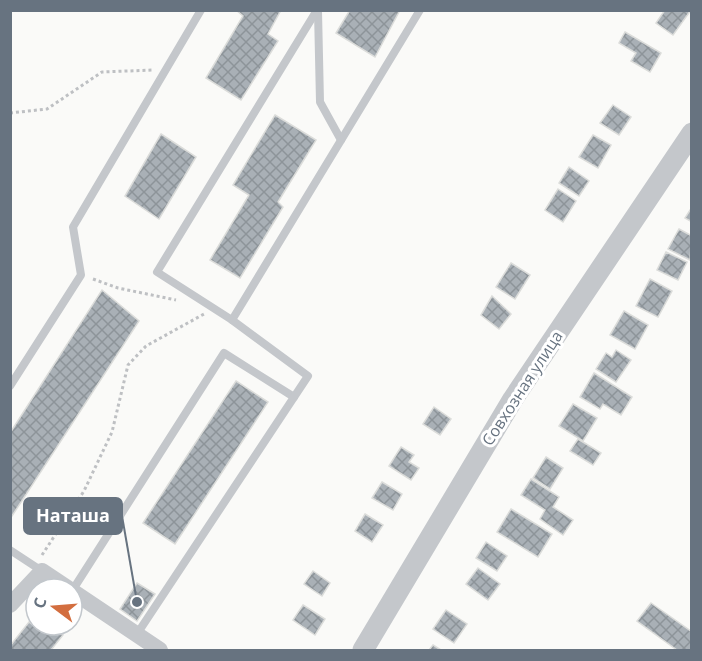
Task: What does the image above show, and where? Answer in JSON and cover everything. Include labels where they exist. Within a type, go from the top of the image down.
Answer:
[{"type":"street","name":"Совхозная улица","points":[[363,651],[513,399],[692,133]]},
{"type":"street","points":[[10,605],[38,568],[52,577]]},
{"type":"street","points":[[84,599],[160,651]]},
{"type":"lane","points":[[10,386],[81,275],[73,227],[201,10]]},
{"type":"lane","points":[[318,10],[320,102],[341,140]]},
{"type":"lane","points":[[137,634],[308,376],[232,320],[157,272],[318,10]]},
{"type":"lane","points":[[232,320],[420,10]]},
{"type":"lane","points":[[79,577],[224,352],[294,396]]},
{"type":"lane","points":[[10,550],[38,568]]},
{"type":"path","points":[[10,113],[47,109],[102,72],[166,70]]},
{"type":"path","points":[[81,275],[118,288],[179,301]]},
{"type":"path","points":[[38,568],[84,491],[112,432],[128,365],[146,346],[213,309]]},
{"type":"building","points":[[236,10],[281,10],[268,34],[278,41],[241,100],[206,78],[243,16]]},
{"type":"building","points":[[350,10],[400,10],[375,57],[336,33]]},
{"type":"building","points":[[665,10],[691,10],[673,35],[656,23]]},
{"type":"building","points":[[625,32],[661,53],[650,72],[631,61],[636,53],[619,43]]},
{"type":"building","points":[[613,105],[631,117],[619,135],[600,123]]},
{"type":"building","points":[[275,115],[316,140],[278,202],[283,207],[240,278],[210,260],[249,195],[233,185]]},
{"type":"building","points":[[161,134],[196,157],[159,219],[125,196]]},
{"type":"building","points":[[593,135],[611,145],[598,168],[579,157]]},
{"type":"building","points":[[569,167],[589,181],[579,196],[559,183]]},
{"type":"building","points":[[558,189],[576,201],[563,222],[545,210]]},
{"type":"building","points":[[692,207],[692,222],[685,218]]},
{"type":"building","points":[[679,229],[692,236],[690,260],[668,249]]},
{"type":"building","points":[[666,252],[687,262],[678,280],[657,270]]},
{"type":"building","points":[[511,263],[530,275],[515,299],[496,287]]},
{"type":"building","points":[[650,279],[672,291],[658,317],[636,306]]},
{"type":"building","points":[[102,290],[139,321],[10,519],[10,433]]},
{"type":"building","points":[[492,296],[511,314],[499,329],[481,315]]},
{"type":"building","points":[[624,311],[648,325],[635,349],[610,335]]},
{"type":"building","points":[[616,350],[631,360],[616,382],[596,369],[606,353],[612,357]]},
{"type":"building","points":[[594,373],[632,397],[621,415],[603,404],[600,409],[580,397]]},
{"type":"building","points":[[236,381],[268,402],[175,544],[143,523]]},
{"type":"building","points":[[573,404],[597,418],[583,441],[559,426]]},
{"type":"building","points":[[434,407],[451,419],[440,435],[423,424]]},
{"type":"building","points":[[578,439],[601,453],[593,465],[570,451]]},
{"type":"building","points":[[401,447],[414,455],[409,462],[419,468],[411,480],[389,466]]},
{"type":"building","points":[[546,457],[563,468],[550,489],[533,478]]},
{"type":"building","points":[[531,479],[559,497],[553,507],[573,520],[563,535],[540,519],[545,510],[521,495]]},
{"type":"building","points":[[382,482],[402,494],[393,510],[372,498]]},
{"type":"building","points":[[511,509],[552,534],[538,557],[497,532]]},
{"type":"building","points":[[365,514],[383,525],[372,542],[355,531]]},
{"type":"building","points":[[486,542],[507,556],[497,571],[476,558]]},
{"type":"building","points":[[478,568],[500,584],[488,600],[466,584]]},
{"type":"building","points":[[313,571],[330,583],[322,596],[304,584]]},
{"type":"building","points":[[137,583],[155,594],[137,621],[120,609]]},
{"type":"building","points":[[651,603],[692,632],[692,650],[677,650],[637,621]]},
{"type":"building","points":[[303,605],[325,619],[315,635],[293,620]]},
{"type":"building","points":[[446,610],[467,624],[454,643],[433,629]]},
{"type":"building","points":[[24,628],[24,637],[61,637],[51,650],[10,650],[10,646]]},
{"type":"building","points":[[433,645],[441,650],[429,650]]},
{"type":"place","name":"Наташа","points":[[137,602]]}]
